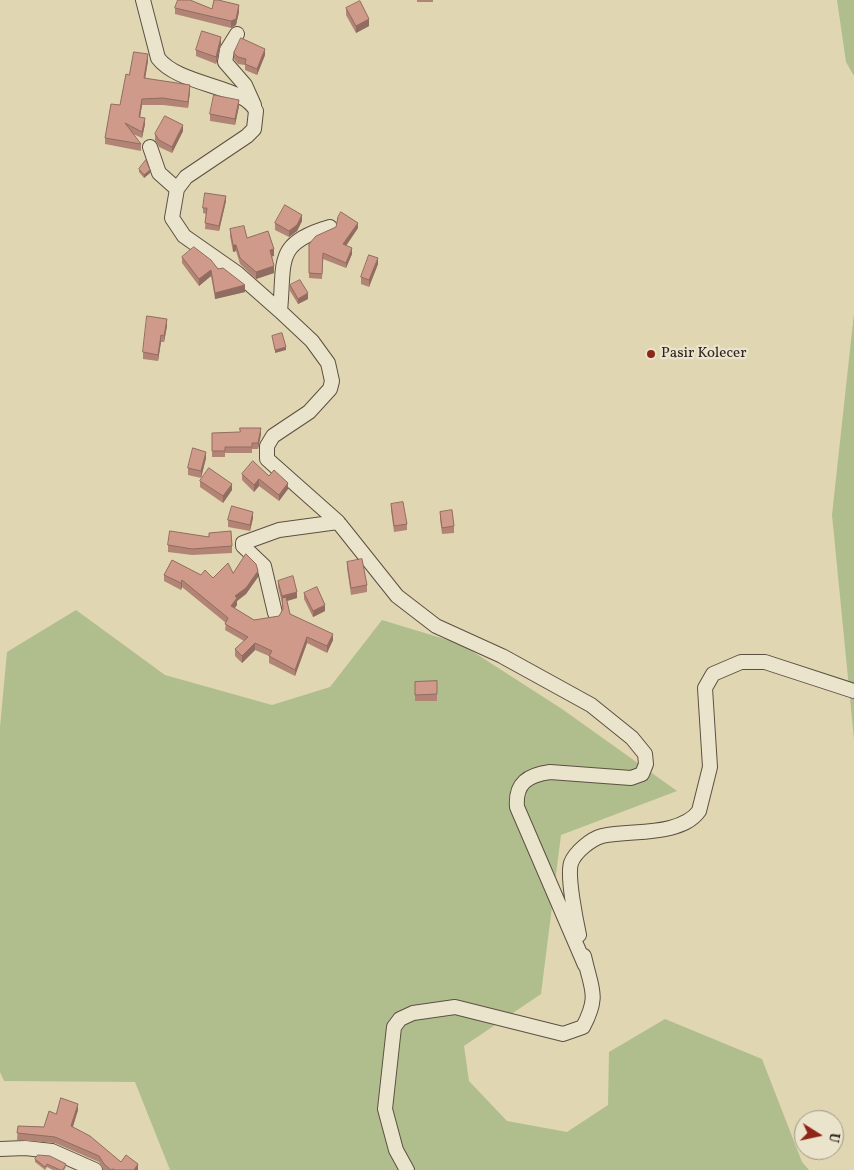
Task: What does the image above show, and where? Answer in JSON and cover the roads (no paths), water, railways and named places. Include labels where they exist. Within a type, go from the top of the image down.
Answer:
[{"type":"street","points":[[143,0],[158,58],[163,65],[193,80],[248,100],[256,111]]},
{"type":"street","points":[[237,34],[227,50],[224,62],[245,84],[256,111],[254,129],[247,136],[186,177],[177,189],[172,218],[184,236],[237,273],[280,311],[312,341],[328,363],[332,381],[330,390],[309,412],[273,436],[267,446],[267,459],[338,522],[397,596],[436,626],[502,656],[591,705],[632,738],[645,754],[646,764],[642,774],[631,778],[550,772],[537,774],[523,783],[516,794],[517,808],[586,965]]},
{"type":"street","points":[[150,147],[159,173],[177,189]]},
{"type":"street","points":[[280,311],[286,253],[294,241],[309,233],[330,227]]},
{"type":"street","points":[[275,613],[264,566],[243,546],[243,542],[279,530],[338,522]]},
{"type":"street","points":[[407,1170],[396,1150],[385,1109],[394,1027],[400,1019],[413,1013],[455,1007],[563,1034],[583,1027],[590,1014],[594,996],[575,907],[571,863],[589,842],[600,837],[649,833],[684,824],[696,817],[699,812],[710,767],[705,688],[713,674],[740,662],[765,662],[854,691]]},
{"type":"street","points":[[0,1149],[25,1148],[52,1151],[95,1170]]},
{"type":"place","name":"Pasir Kolecer","points":[[651,354]]}]
